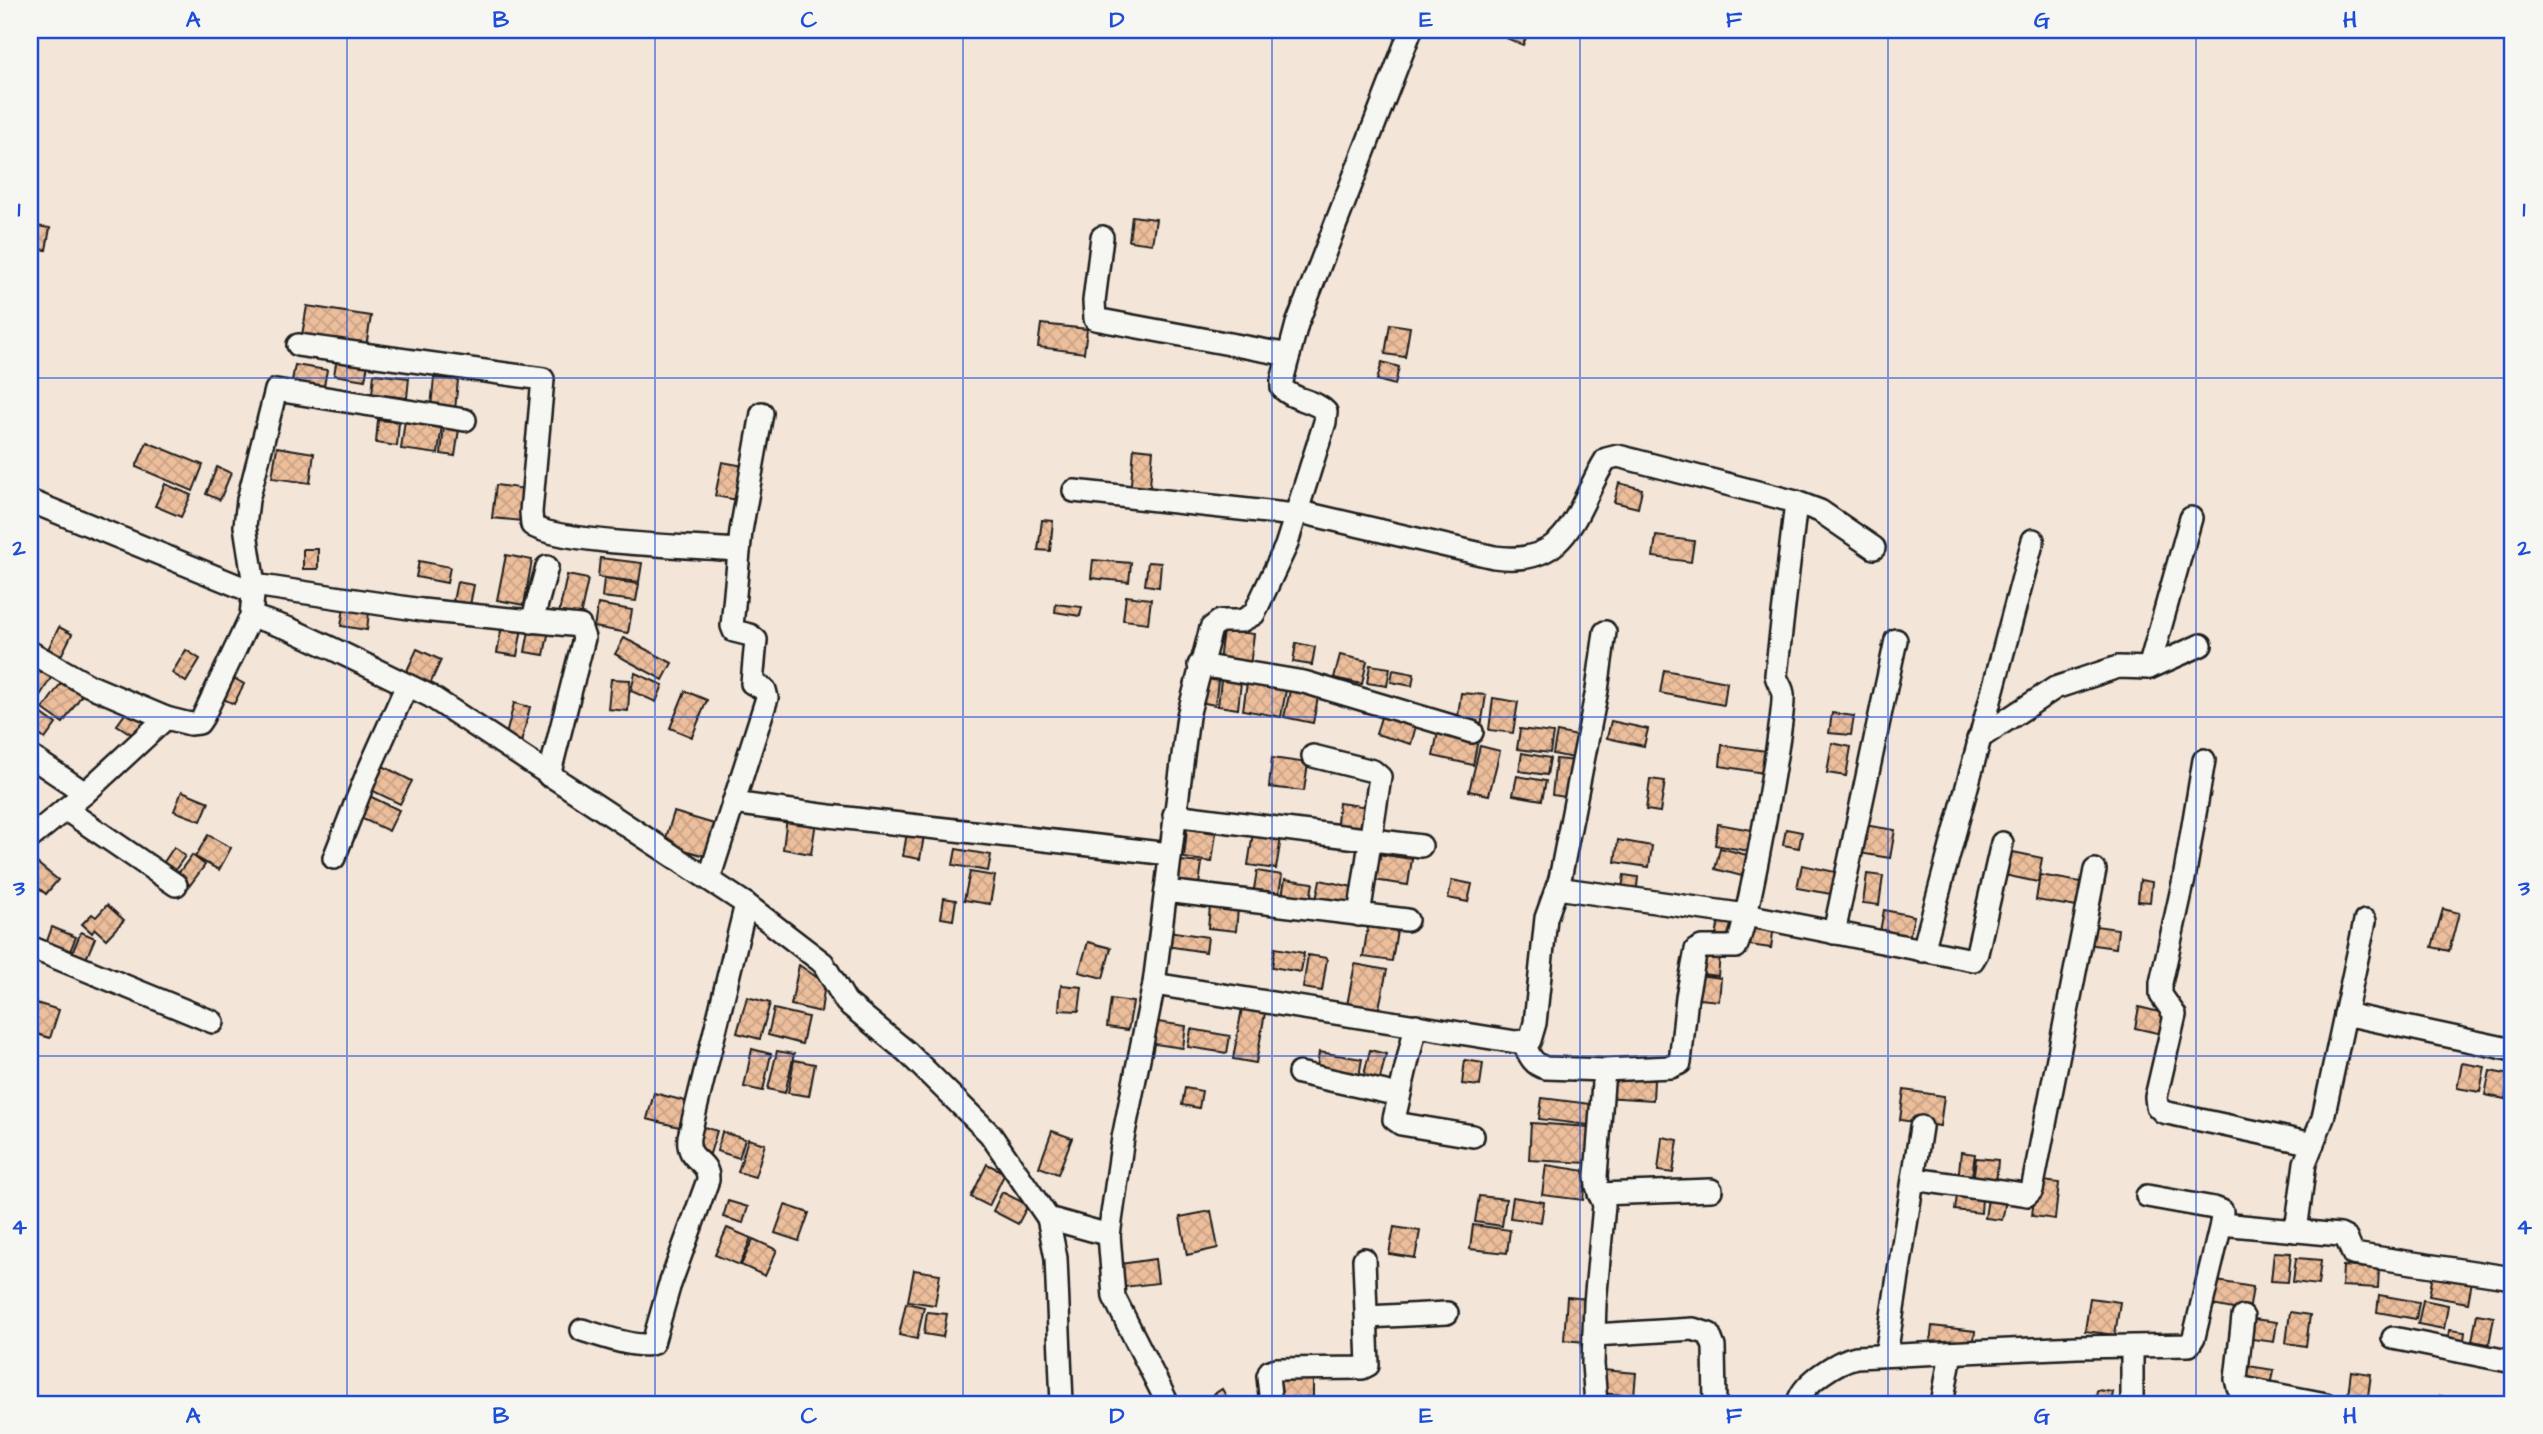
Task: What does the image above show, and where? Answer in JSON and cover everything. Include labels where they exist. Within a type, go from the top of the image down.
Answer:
[{"type":"street","points":[[1168,1404],[1114,1297],[1109,1235],[1123,1138],[1154,984],[1188,716],[1199,665],[1214,624],[1241,621],[1254,614],[1286,546],[1326,412],[1320,405],[1287,394],[1282,388],[1289,355],[1297,324],[1411,30]]},
{"type":"street","points":[[1102,237],[1094,301],[1095,319],[1289,355]]},
{"type":"street","points":[[298,345],[543,379],[531,512],[532,524],[536,528],[604,540],[739,550]]},
{"type":"street","points":[[30,652],[88,685],[166,718],[190,724],[199,723],[251,616],[253,589],[245,526],[248,500],[276,390],[466,419]]},
{"type":"street","points":[[709,879],[767,698],[765,690],[751,680],[756,640],[732,629],[739,550],[762,413]]},
{"type":"street","points":[[1074,491],[1296,513],[1510,559],[1537,554],[1560,539],[1572,527],[1602,464],[1611,456],[1796,502],[1820,511],[1874,548]]},
{"type":"street","points":[[30,501],[253,589],[580,626],[584,638],[549,776]]},
{"type":"street","points":[[1523,1042],[1531,1060],[1539,1066],[1604,1070],[1671,1067],[1680,1063],[1687,997],[1696,950],[1702,947],[1736,947],[1740,942],[1746,915],[1783,701],[1776,675],[1796,502]]},
{"type":"street","points":[[2149,668],[2191,518]]},
{"type":"street","points":[[1923,951],[2033,540]]},
{"type":"street","points":[[531,622],[547,567]]},
{"type":"street","points":[[251,616],[301,634],[430,696],[746,904],[823,963],[846,1002],[907,1052],[990,1134],[1048,1218],[1056,1258],[1062,1404]]},
{"type":"street","points":[[1154,984],[1523,1042],[1530,1040],[1535,1023],[1546,918],[1557,888],[1597,690],[1605,632]]},
{"type":"street","points":[[1834,933],[1896,640]]},
{"type":"street","points":[[1978,739],[2055,688],[2118,667],[2149,668],[2201,645]]},
{"type":"street","points":[[1199,665],[1304,682],[1472,732]]},
{"type":"street","points":[[334,858],[366,774],[407,685]]},
{"type":"street","points":[[30,838],[85,793],[166,718]]},
{"type":"street","points":[[30,756],[85,793]]},
{"type":"street","points":[[1313,756],[1373,771],[1380,777],[1359,915]]},
{"type":"street","points":[[2204,760],[2161,983],[2161,995],[2175,1015],[2156,1097],[2157,1106],[2163,1111],[2313,1144]]},
{"type":"street","points":[[733,803],[842,818],[1170,854]]},
{"type":"street","points":[[65,809],[176,885]]},
{"type":"street","points":[[1174,815],[1422,846]]},
{"type":"street","points":[[1557,888],[1746,915],[1969,961],[1975,958],[2002,843]]},
{"type":"street","points":[[1913,1179],[2027,1195],[2032,1190],[2095,870]]},
{"type":"street","points":[[1166,891],[1407,920]]},
{"type":"street","points":[[582,1330],[636,1345],[646,1346],[653,1343],[668,1287],[708,1180],[706,1167],[688,1150],[689,1137],[746,904]]},
{"type":"street","points":[[2296,1231],[2304,1171],[2323,1118],[2365,921]]},
{"type":"street","points":[[30,947],[213,1022]]},
{"type":"street","points":[[2345,1014],[2513,1050]]},
{"type":"street","points":[[1416,1025],[1395,1114],[1396,1122],[1473,1136]]},
{"type":"street","points":[[1596,1404],[1594,1335],[1604,1205],[1596,1176],[1604,1070]]},
{"type":"street","points":[[1299,1073],[1399,1095]]},
{"type":"street","points":[[1886,1355],[1921,1126]]},
{"type":"street","points":[[1599,1194],[1711,1189]]},
{"type":"street","points":[[1798,1404],[1801,1396],[1828,1368],[1856,1357],[2077,1347],[2186,1347],[2192,1342],[2223,1214],[2220,1209],[2147,1196]]},
{"type":"street","points":[[1048,1218],[1109,1235]]},
{"type":"street","points":[[2221,1224],[2344,1236],[2354,1254],[2513,1278]]},
{"type":"street","points":[[1271,1404],[1268,1376],[1270,1371],[1366,1368],[1369,1360],[1364,1259]]},
{"type":"street","points":[[1367,1317],[1447,1312]]},
{"type":"street","points":[[2243,1317],[2236,1379],[2238,1387],[2326,1404]]},
{"type":"street","points":[[1594,1335],[1693,1329],[1709,1334],[1714,1348],[1715,1404]]},
{"type":"street","points":[[2393,1338],[2513,1362]]},
{"type":"street","points":[[2132,1348],[2132,1404]]},
{"type":"street","points":[[1942,1404],[1951,1353]]},
{"type":"building","points":[[1507,30],[1529,30],[1523,45],[1504,37]]},
{"type":"building","points":[[1132,216],[1156,219],[1152,244],[1129,241]]},
{"type":"building","points":[[30,225],[50,228],[46,250],[30,247]]},
{"type":"building","points":[[307,306],[371,316],[365,353],[301,341]]},
{"type":"building","points":[[1041,324],[1087,329],[1084,353],[1038,347]]},
{"type":"building","points":[[1390,324],[1410,327],[1405,357],[1385,354]]},
{"type":"building","points":[[337,358],[368,364],[365,380],[334,375]]},
{"type":"building","points":[[1382,362],[1399,367],[1395,385],[1377,380]]},
{"type":"building","points":[[295,365],[327,370],[323,391],[291,386]]},
{"type":"building","points":[[374,374],[409,378],[407,398],[372,394]]},
{"type":"building","points":[[434,378],[458,380],[455,410],[431,407]]},
{"type":"building","points":[[378,420],[399,422],[397,446],[376,443]]},
{"type":"building","points":[[405,420],[442,425],[438,454],[401,449]]},
{"type":"building","points":[[444,427],[459,429],[455,456],[441,454]]},
{"type":"building","points":[[147,442],[203,465],[193,491],[136,467]]},
{"type":"building","points":[[277,447],[314,453],[310,483],[272,478]]},
{"type":"building","points":[[1134,448],[1153,450],[1149,497],[1130,495]]},
{"type":"building","points":[[722,462],[744,466],[738,500],[715,496]]},
{"type":"building","points":[[217,467],[231,473],[220,500],[206,494]]},
{"type":"building","points":[[1619,483],[1642,489],[1638,508],[1614,502]]},
{"type":"building","points":[[165,484],[191,495],[181,517],[155,506]]},
{"type":"building","points":[[496,485],[526,489],[522,521],[492,518]]},
{"type":"building","points":[[1042,520],[1053,521],[1050,551],[1038,550]]},
{"type":"building","points":[[1656,536],[1694,541],[1691,562],[1653,557]]},
{"type":"building","points":[[303,549],[318,549],[318,569],[303,569]]},
{"type":"building","points":[[506,555],[532,560],[524,605],[497,600]]},
{"type":"building","points":[[600,558],[642,563],[639,582],[598,577]]},
{"type":"building","points":[[1093,560],[1131,563],[1129,582],[1091,578]]},
{"type":"building","points":[[419,561],[450,567],[447,583],[416,577]]},
{"type":"building","points":[[1148,562],[1161,563],[1159,587],[1145,585]]},
{"type":"building","points":[[567,575],[588,579],[580,617],[559,613]]},
{"type":"building","points":[[604,579],[639,584],[636,601],[602,597]]},
{"type":"building","points":[[457,582],[474,585],[470,605],[453,601]]},
{"type":"building","points":[[1126,596],[1151,599],[1148,623],[1123,620]]},
{"type":"building","points":[[598,604],[632,610],[628,633],[594,627]]},
{"type":"building","points":[[1056,604],[1082,607],[1080,616],[1055,612]]},
{"type":"building","points":[[344,608],[369,612],[367,630],[341,626]]},
{"type":"building","points":[[502,625],[522,628],[517,656],[497,653]]},
{"type":"building","points":[[530,626],[549,630],[544,655],[525,652]]},
{"type":"building","points":[[59,627],[72,634],[58,662],[45,655]]},
{"type":"building","points":[[1223,630],[1254,634],[1250,666],[1219,662]]},
{"type":"building","points":[[624,638],[672,663],[663,680],[615,654]]},
{"type":"building","points":[[1296,643],[1315,647],[1312,665],[1293,662]]},
{"type":"building","points":[[417,649],[441,660],[427,691],[403,679]]},
{"type":"building","points":[[186,650],[200,659],[186,682],[172,673]]},
{"type":"building","points":[[1340,655],[1367,661],[1362,684],[1334,678]]},
{"type":"building","points":[[35,661],[54,673],[36,702],[30,697],[30,670]]},
{"type":"building","points":[[1370,665],[1390,668],[1387,686],[1367,683]]},
{"type":"building","points":[[1393,670],[1414,674],[1412,686],[1391,682]]},
{"type":"building","points":[[1664,670],[1727,682],[1724,705],[1660,693]]},
{"type":"building","points":[[635,673],[663,685],[656,702],[631,691]]},
{"type":"building","points":[[228,675],[244,684],[234,704],[217,696]]},
{"type":"building","points":[[65,677],[85,690],[63,723],[43,709]]},
{"type":"building","points":[[1198,677],[1218,681],[1215,705],[1194,701]]},
{"type":"building","points":[[611,679],[630,680],[628,711],[608,709]]},
{"type":"building","points":[[1221,680],[1241,682],[1238,709],[1218,706]]},
{"type":"building","points":[[1247,683],[1286,690],[1281,717],[1243,710]]},
{"type":"building","points":[[685,691],[707,700],[692,737],[670,728]]},
{"type":"building","points":[[1290,691],[1318,697],[1313,723],[1284,717]]},
{"type":"building","points":[[1461,693],[1486,695],[1481,727],[1457,724]]},
{"type":"building","points":[[1493,698],[1518,702],[1513,733],[1489,730]]},
{"type":"building","points":[[514,703],[530,707],[521,743],[505,739]]},
{"type":"building","points":[[34,708],[56,724],[45,739],[30,728],[30,714]]},
{"type":"building","points":[[127,711],[145,723],[136,737],[117,725]]},
{"type":"building","points":[[1832,713],[1854,716],[1851,735],[1829,733]]},
{"type":"building","points":[[1381,717],[1416,726],[1411,744],[1376,734]]},
{"type":"building","points":[[1611,721],[1648,729],[1644,746],[1607,738]]},
{"type":"building","points":[[1520,729],[1553,733],[1550,753],[1517,749]]},
{"type":"building","points":[[1438,732],[1478,740],[1473,765],[1433,756]]},
{"type":"building","points":[[1557,732],[1583,737],[1579,759],[1553,754]]},
{"type":"building","points":[[1832,743],[1851,747],[1846,776],[1827,773]]},
{"type":"building","points":[[1722,745],[1767,751],[1764,773],[1720,766]]},
{"type":"building","points":[[1480,746],[1500,751],[1489,795],[1469,791]]},
{"type":"building","points":[[1522,753],[1550,758],[1547,775],[1519,771]]},
{"type":"building","points":[[1272,758],[1308,763],[1304,791],[1269,787]]},
{"type":"building","points":[[1556,759],[1576,761],[1573,798],[1552,795]]},
{"type":"building","points":[[375,762],[412,781],[400,804],[363,786]]},
{"type":"building","points":[[1517,776],[1546,781],[1542,800],[1513,795]]},
{"type":"building","points":[[1650,779],[1665,781],[1660,812],[1646,810]]},
{"type":"building","points":[[182,791],[209,802],[201,821],[174,811]]},
{"type":"building","points":[[365,794],[399,810],[389,831],[354,815]]},
{"type":"building","points":[[1339,803],[1369,807],[1366,835],[1336,832]]},
{"type":"building","points":[[674,812],[714,824],[705,856],[664,844]]},
{"type":"building","points":[[787,817],[816,822],[811,854],[783,849]]},
{"type":"building","points":[[1718,824],[1752,830],[1749,851],[1715,845]]},
{"type":"building","points":[[1858,824],[1895,830],[1890,858],[1853,852]]},
{"type":"building","points":[[1187,829],[1216,833],[1212,862],[1184,858]]},
{"type":"building","points":[[1786,829],[1802,832],[1799,848],[1783,845]]},
{"type":"building","points":[[907,833],[924,836],[920,859],[903,856]]},
{"type":"building","points":[[1253,833],[1281,838],[1276,869],[1248,865]]},
{"type":"building","points":[[208,835],[231,848],[219,870],[195,857]]},
{"type":"building","points":[[1618,840],[1652,846],[1649,867],[1615,862]]},
{"type":"building","points":[[174,847],[185,856],[173,873],[162,865]]},
{"type":"building","points":[[1720,848],[1747,855],[1742,876],[1715,869]]},
{"type":"building","points":[[956,849],[991,855],[988,871],[953,865]]},
{"type":"building","points":[[2008,851],[2042,858],[2038,882],[2004,875]]},
{"type":"building","points":[[1371,853],[1412,859],[1408,885],[1366,879]]},
{"type":"building","points":[[192,855],[205,865],[190,885],[177,875]]},
{"type":"building","points":[[1180,861],[1202,863],[1198,892],[1176,889]]},
{"type":"building","points":[[37,863],[58,880],[46,894],[30,881],[30,871]]},
{"type":"building","points":[[1802,865],[1835,872],[1831,894],[1797,888]]},
{"type":"building","points":[[1257,871],[1282,875],[1278,899],[1253,895]]},
{"type":"building","points":[[970,872],[995,876],[990,904],[964,900]]},
{"type":"building","points":[[1867,874],[1883,876],[1879,905],[1863,903]]},
{"type":"building","points":[[1624,875],[1638,877],[1636,897],[1621,895]]},
{"type":"building","points":[[2040,875],[2081,882],[2077,907],[2036,900]]},
{"type":"building","points":[[1285,879],[1313,883],[1309,906],[1281,902]]},
{"type":"building","points":[[1320,880],[1353,887],[1347,912],[1315,905]]},
{"type":"building","points":[[1452,880],[1472,884],[1468,902],[1448,898]]},
{"type":"building","points":[[2140,880],[2152,882],[2150,902],[2138,901]]},
{"type":"building","points":[[944,898],[956,900],[953,920],[941,918]]},
{"type":"building","points":[[107,905],[124,920],[106,939],[95,929],[92,933],[82,924],[92,914],[96,917]]},
{"type":"building","points":[[1210,906],[1238,909],[1236,931],[1208,928]]},
{"type":"building","points":[[2443,909],[2459,913],[2449,951],[2432,947]]},
{"type":"building","points":[[1884,910],[1914,916],[1908,943],[1879,937]]},
{"type":"building","points":[[1719,920],[1739,923],[1736,945],[1715,942]]},
{"type":"building","points":[[1752,922],[1774,925],[1771,948],[1749,945]]},
{"type":"building","points":[[2088,925],[2118,929],[2116,948],[2086,944]]},
{"type":"building","points":[[1368,926],[1397,930],[1392,961],[1363,957]]},
{"type":"building","points":[[52,927],[76,937],[68,956],[45,947]]},
{"type":"building","points":[[1168,931],[1208,937],[1206,952],[1166,946]]},
{"type":"building","points":[[81,932],[95,938],[83,966],[69,960]]},
{"type":"building","points":[[1088,942],[1111,948],[1103,978],[1079,972]]},
{"type":"building","points":[[1275,948],[1304,953],[1301,972],[1272,967]]},
{"type":"building","points":[[1697,952],[1720,955],[1718,976],[1694,973]]},
{"type":"building","points":[[1308,955],[1327,958],[1322,991],[1303,988]]},
{"type":"building","points":[[1355,964],[1387,970],[1377,1017],[1346,1010]]},
{"type":"building","points":[[799,965],[825,983],[821,1012],[791,1005]]},
{"type":"building","points":[[1691,974],[1721,978],[1719,1001],[1689,998]]},
{"type":"building","points":[[1061,985],[1082,987],[1079,1011],[1059,1010]]},
{"type":"building","points":[[747,997],[770,1003],[760,1039],[737,1033]]},
{"type":"building","points":[[1111,999],[1133,1002],[1128,1030],[1107,1027]]},
{"type":"building","points":[[36,1003],[59,1010],[50,1038],[30,1032]]},
{"type":"building","points":[[2139,1007],[2167,1014],[2162,1034],[2135,1028]]},
{"type":"building","points":[[1242,1008],[1265,1013],[1256,1063],[1233,1059]]},
{"type":"building","points":[[774,1009],[808,1017],[802,1044],[768,1035]]},
{"type":"building","points":[[1151,1021],[1186,1026],[1183,1048],[1148,1043]]},
{"type":"building","points":[[1191,1029],[1230,1036],[1227,1053],[1188,1047]]},
{"type":"building","points":[[752,1049],[771,1054],[763,1091],[744,1087]]},
{"type":"building","points":[[1370,1050],[1386,1054],[1378,1087],[1362,1083]]},
{"type":"building","points":[[777,1051],[794,1054],[785,1093],[768,1089]]},
{"type":"building","points":[[1319,1052],[1362,1059],[1359,1076],[1317,1068]]},
{"type":"building","points":[[794,1060],[815,1064],[809,1096],[788,1093]]},
{"type":"building","points":[[1465,1060],[1483,1063],[1480,1086],[1462,1084]]},
{"type":"building","points":[[2462,1063],[2485,1067],[2480,1092],[2457,1088]]},
{"type":"building","points":[[2490,1071],[2510,1075],[2505,1099],[2485,1095]]},
{"type":"building","points":[[1605,1076],[1654,1080],[1653,1100],[1603,1097]]},
{"type":"building","points":[[1185,1088],[1202,1091],[1199,1108],[1182,1105]]},
{"type":"building","points":[[1904,1090],[1944,1096],[1940,1126],[1900,1120]]},
{"type":"building","points":[[654,1093],[689,1102],[683,1128],[647,1119]]},
{"type":"building","points":[[1542,1098],[1591,1104],[1588,1125],[1539,1119]]},
{"type":"building","points":[[1531,1123],[1590,1127],[1588,1163],[1529,1160]]},
{"type":"building","points":[[698,1125],[717,1131],[709,1157],[691,1152]]},
{"type":"building","points":[[1052,1131],[1072,1138],[1058,1174],[1039,1167]]},
{"type":"building","points":[[722,1132],[745,1139],[739,1158],[717,1151]]},
{"type":"building","points":[[1662,1137],[1678,1140],[1673,1173],[1658,1171]]},
{"type":"building","points":[[748,1139],[765,1144],[755,1177],[738,1172]]},
{"type":"building","points":[[1961,1152],[1975,1154],[1971,1183],[1958,1181]]},
{"type":"building","points":[[1976,1158],[1998,1160],[1996,1185],[1973,1182]]},
{"type":"building","points":[[987,1164],[1005,1173],[989,1206],[971,1197]]},
{"type":"building","points":[[1546,1165],[1586,1171],[1583,1200],[1542,1195]]},
{"type":"building","points":[[2036,1180],[2059,1183],[2055,1219],[2032,1216]]},
{"type":"building","points":[[1002,1192],[1028,1205],[1018,1224],[993,1211]]},
{"type":"building","points":[[1957,1195],[1982,1198],[1981,1213],[1955,1210]]},
{"type":"building","points":[[1479,1196],[1506,1199],[1502,1226],[1475,1222]]},
{"type":"building","points":[[1513,1197],[1544,1202],[1541,1222],[1510,1218]]},
{"type":"building","points":[[1988,1198],[2006,1201],[2002,1220],[1985,1218]]},
{"type":"building","points":[[728,1201],[748,1207],[743,1223],[723,1217]]},
{"type":"building","points":[[785,1205],[809,1213],[799,1241],[775,1233]]},
{"type":"building","points":[[1211,1211],[1218,1248],[1187,1255],[1180,1217]]},
{"type":"building","points":[[1473,1225],[1510,1230],[1507,1253],[1470,1249]]},
{"type":"building","points":[[1394,1227],[1420,1231],[1415,1258],[1389,1254]]},
{"type":"building","points":[[727,1228],[751,1238],[740,1265],[715,1255]]},
{"type":"building","points":[[753,1239],[777,1250],[765,1276],[741,1265]]},
{"type":"building","points":[[2274,1252],[2291,1253],[2288,1282],[2271,1281]]},
{"type":"building","points":[[2296,1258],[2321,1260],[2318,1285],[2293,1282]]},
{"type":"building","points":[[1155,1259],[1158,1283],[1116,1288],[1113,1265]]},
{"type":"building","points":[[2343,1266],[2379,1269],[2378,1288],[2342,1286]]},
{"type":"building","points":[[914,1270],[940,1274],[935,1305],[908,1301]]},
{"type":"building","points":[[2433,1275],[2472,1281],[2468,1303],[2429,1296]]},
{"type":"building","points":[[2217,1281],[2253,1287],[2249,1312],[2212,1305]]},
{"type":"building","points":[[2379,1295],[2419,1302],[2416,1319],[2377,1312]]},
{"type":"building","points":[[1567,1297],[1588,1299],[1585,1342],[1564,1340]]},
{"type":"building","points":[[2090,1298],[2120,1302],[2115,1335],[2085,1331]]},
{"type":"building","points":[[2423,1300],[2448,1305],[2444,1329],[2418,1324]]},
{"type":"building","points":[[906,1303],[924,1307],[917,1339],[899,1335]]},
{"type":"building","points":[[927,1312],[947,1314],[943,1337],[924,1334]]},
{"type":"building","points":[[2290,1312],[2310,1315],[2306,1346],[2286,1343]]},
{"type":"building","points":[[2477,1314],[2494,1317],[2489,1344],[2472,1341]]},
{"type":"building","points":[[2246,1318],[2277,1322],[2274,1342],[2244,1338]]},
{"type":"building","points":[[1932,1326],[1975,1331],[1973,1351],[1930,1345]]},
{"type":"building","points":[[2449,1330],[2465,1332],[2463,1349],[2447,1347]]},
{"type":"building","points":[[2242,1365],[2274,1370],[2270,1392],[2239,1387]]},
{"type":"building","points":[[1602,1370],[1636,1373],[1634,1396],[1600,1393]]},
{"type":"building","points":[[2351,1371],[2371,1374],[2367,1404],[2347,1404]]},
{"type":"building","points":[[1313,1376],[1313,1397],[1273,1399],[1273,1377]]},
{"type":"building","points":[[1222,1389],[1231,1404],[1199,1404]]},
{"type":"building","points":[[2097,1390],[2113,1392],[2111,1404],[2095,1404]]},
{"type":"building","points":[[2440,1396],[2464,1400],[2463,1404],[2439,1404]]},
{"type":"building","points":[[1316,1399],[1316,1404],[1274,1404],[1274,1401]]}]
